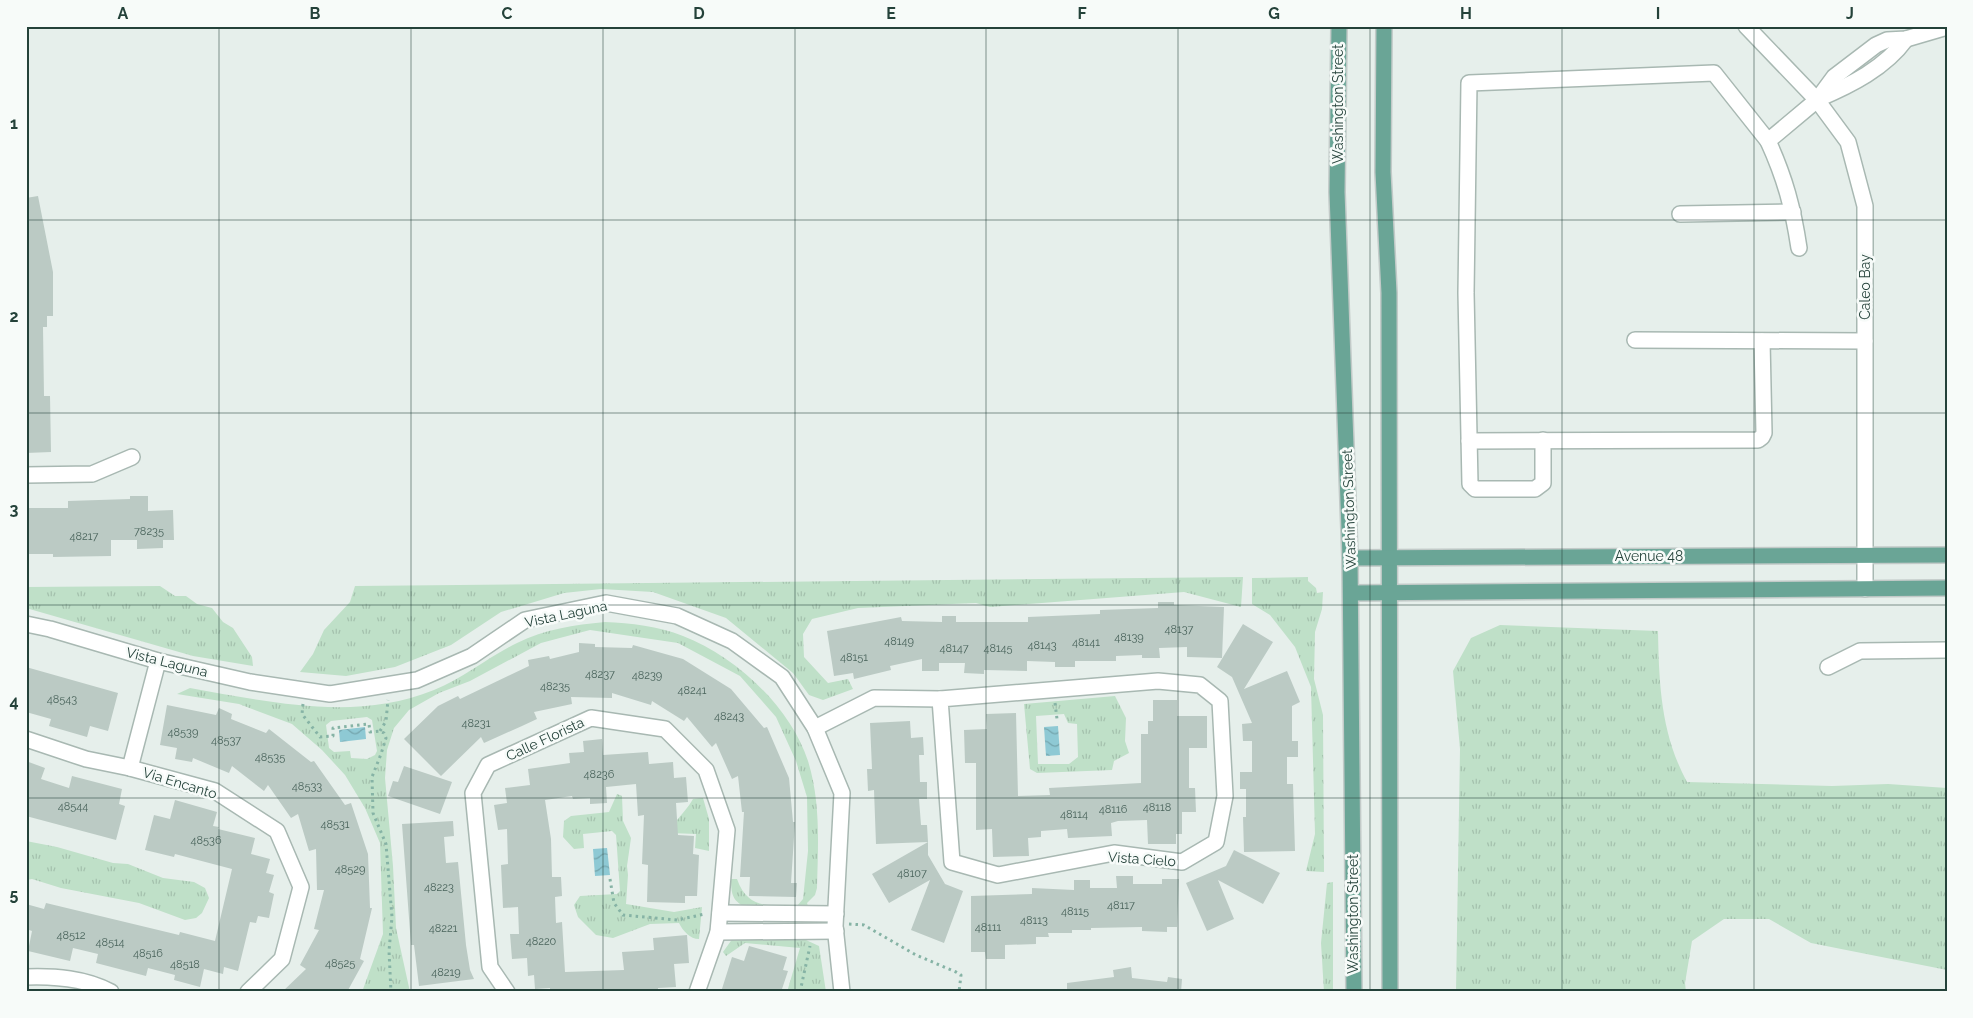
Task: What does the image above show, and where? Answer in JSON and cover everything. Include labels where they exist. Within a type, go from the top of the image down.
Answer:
[{"type":"main road","name":"Washington Street","points":[[1339,26],[1337,192],[1351,593],[1354,992]]},
{"type":"main road","points":[[1384,26],[1383,172],[1389,294],[1390,992]]},
{"type":"main road","name":"Avenue 48","points":[[1350,558],[1947,555]]},
{"type":"main road","points":[[1351,593],[1947,588]]},
{"type":"street","name":"Caleo Bay","points":[[1746,26],[1817,100],[1848,142],[1865,206],[1865,589]]},
{"type":"street","points":[[1768,141],[1817,100],[1834,77],[1876,45],[1887,40],[1906,39],[1947,27]]},
{"type":"street","points":[[1543,440],[1543,483],[1541,486],[1535,489],[1475,490],[1470,484],[1466,294],[1469,83],[1714,73],[1768,141],[1783,174],[1793,212],[1799,248]]},
{"type":"street","points":[[1680,214],[1793,212]]},
{"type":"street","points":[[1635,340],[1865,341]]},
{"type":"street","points":[[1469,441],[1758,440],[1762,438],[1764,433],[1762,341]]},
{"type":"street","points":[[26,475],[92,474],[132,458]]},
{"type":"street","name":"Vista Laguna","points":[[26,624],[50,629],[158,661],[250,682],[330,694],[417,680],[472,656],[525,620],[606,603],[677,616],[732,641],[782,677],[814,728],[842,792],[836,924],[842,992]]},
{"type":"street","points":[[1828,667],[1860,651],[1947,650]]},
{"type":"street","name":"Via Encanto","points":[[130,768],[158,661]]},
{"type":"street","name":"Vista Cielo","points":[[814,728],[874,698],[940,699],[1158,681],[1200,685],[1220,701],[1225,796],[1216,842],[1182,862],[1114,853],[998,874],[952,862],[940,699]]},
{"type":"street","name":"Calle Florista","points":[[507,992],[490,967],[473,792],[488,765],[591,718],[665,729],[706,770],[727,830],[718,932],[696,992]]},
{"type":"street","name":"Via Encanto","points":[[26,739],[86,759],[130,768],[215,791],[277,831],[301,887],[282,959],[248,992]]},
{"type":"street","points":[[720,913],[836,924]]},
{"type":"street","points":[[718,932],[813,930],[836,924]]},
{"type":"street","points":[[26,977],[49,976],[95,984],[111,992]]},
{"type":"path","points":[[303,690],[302,714],[320,737],[334,736],[333,728],[369,724],[370,732],[380,730],[386,721],[389,704],[384,685]]},
{"type":"path","points":[[380,730],[386,738],[372,777],[374,813],[386,844],[392,917],[389,951],[392,992]]},
{"type":"path","points":[[610,879],[614,903],[623,915],[677,920],[720,913]]},
{"type":"path","points":[[836,924],[864,925],[916,955],[956,972],[961,975],[959,992]]},
{"type":"path","points":[[800,992],[813,930]]},
{"type":"green space","points":[[1243,577],[1241,607],[1184,592],[990,607],[976,603],[858,608],[812,619],[803,634],[804,657],[828,683],[848,679],[853,689],[823,700],[809,695],[793,673],[726,618],[653,592],[601,589],[564,593],[501,612],[451,645],[395,667],[346,676],[300,672],[313,654],[324,630],[350,602],[355,586]]},
{"type":"green space","points":[[1308,577],[1308,581],[1316,588],[1317,593],[1323,592],[1322,609],[1315,632],[1314,679],[1323,715],[1324,872],[1306,871],[1315,834],[1311,687],[1295,647],[1270,615],[1252,604],[1252,578]]},
{"type":"green space","points":[[160,586],[175,596],[186,596],[197,604],[212,608],[223,622],[233,628],[252,657],[253,666],[193,656],[26,608],[26,587]]},
{"type":"green space","points":[[605,622],[625,623],[664,630],[703,645],[722,656],[758,685],[788,721],[800,741],[808,761],[817,808],[817,888],[815,895],[807,903],[808,906],[748,908],[739,903],[732,894],[731,879],[737,879],[747,896],[761,904],[797,906],[803,899],[808,851],[807,797],[796,761],[776,717],[740,676],[678,643],[590,630],[541,643],[470,681],[439,693],[409,710],[394,728],[387,750],[385,778],[393,866],[396,928],[410,992],[362,992],[383,934],[380,843],[365,808],[345,775],[322,750],[292,724],[239,704],[177,694],[190,688],[281,703],[343,707],[374,705],[404,700],[456,680],[506,649],[538,634],[571,626]],"holes":[[[367,717],[372,720],[377,751],[375,755],[367,759],[351,758],[350,751],[334,752],[329,748],[326,725],[331,721]]]},
{"type":"green space","points":[[1500,625],[1658,631],[1659,670],[1663,708],[1672,746],[1687,782],[1832,786],[1888,784],[1947,788],[1947,970],[1811,943],[1769,919],[1724,919],[1692,941],[1685,983],[1686,992],[1456,992],[1460,749],[1453,671],[1471,638]]},
{"type":"green space","points":[[1115,696],[1126,718],[1125,741],[1129,753],[1114,761],[1112,770],[1037,773],[1030,769],[1024,704]],"holes":[[[1064,714],[1068,723],[1077,724],[1078,757],[1069,764],[1038,764],[1036,716]]]},
{"type":"green space","points":[[617,794],[622,796],[623,821],[631,838],[627,866],[626,904],[674,912],[702,907],[699,939],[687,934],[679,923],[650,924],[613,938],[596,935],[578,917],[574,905],[580,896],[617,894],[620,891],[616,835],[612,831],[583,834],[584,848],[574,849],[563,837],[564,821],[571,816],[609,812]]},
{"type":"green space","points":[[703,798],[709,819],[709,851],[695,848],[696,834],[670,833],[693,799]]},
{"type":"green space","points":[[26,841],[57,847],[113,863],[128,864],[163,878],[194,882],[205,888],[209,898],[202,913],[196,918],[185,920],[139,903],[61,888],[32,879],[26,880]]},
{"type":"green space","points":[[1333,882],[1333,992],[1324,992],[1321,943],[1327,883]]},
{"type":"green space","points":[[733,938],[806,940],[819,946],[826,992],[787,992],[800,948],[745,943],[726,956],[723,952]]},
{"type":"water","points":[[1058,726],[1060,755],[1046,756],[1044,727]]},
{"type":"water","points":[[365,727],[366,739],[340,742],[339,730]]},
{"type":"water","points":[[607,848],[610,875],[595,876],[593,849]]},
{"type":"building","points":[[38,196],[53,272],[53,316],[47,316],[47,327],[43,327],[44,396],[50,396],[51,452],[26,453],[26,198]]},
{"type":"building","points":[[130,496],[148,496],[148,511],[173,510],[174,540],[163,540],[163,548],[137,549],[137,540],[111,540],[111,556],[53,557],[53,554],[26,554],[26,508],[68,508],[68,501],[130,499]]},
{"type":"building","points":[[1158,602],[1174,602],[1174,605],[1224,607],[1222,658],[1187,657],[1187,647],[1159,648],[1160,658],[1142,658],[1142,655],[1116,656],[1116,661],[1075,661],[1075,667],[1055,667],[1055,662],[1027,661],[1027,671],[984,670],[984,674],[964,673],[965,663],[939,663],[939,671],[922,671],[922,659],[890,666],[891,670],[854,679],[853,673],[834,676],[827,631],[901,617],[902,621],[942,622],[942,616],[956,616],[956,622],[1028,622],[1028,617],[1100,614],[1100,610],[1158,608]]},
{"type":"building","points":[[1243,624],[1273,642],[1244,689],[1287,671],[1300,702],[1292,706],[1292,741],[1298,741],[1298,757],[1287,757],[1287,784],[1293,784],[1295,851],[1244,852],[1243,817],[1246,817],[1246,789],[1240,789],[1240,772],[1252,772],[1252,741],[1243,741],[1242,724],[1252,723],[1232,677],[1217,667]]},
{"type":"building","points":[[579,643],[595,644],[595,647],[632,648],[633,645],[683,659],[731,689],[764,728],[767,727],[789,778],[793,822],[795,822],[791,883],[797,883],[796,897],[749,896],[750,877],[740,877],[744,812],[742,812],[738,776],[732,779],[716,743],[712,747],[687,717],[684,721],[652,701],[651,705],[612,693],[612,698],[571,697],[572,704],[534,712],[537,719],[484,743],[481,737],[441,776],[404,739],[438,706],[458,696],[460,699],[529,666],[528,660],[549,656],[550,659],[579,652]]},
{"type":"building","points":[[26,667],[118,693],[108,731],[90,726],[87,737],[49,726],[51,719],[26,712]]},
{"type":"building","points":[[1153,700],[1177,700],[1177,716],[1207,716],[1207,748],[1189,748],[1189,788],[1195,788],[1196,812],[1182,812],[1182,834],[1176,834],[1176,844],[1148,844],[1147,820],[1118,821],[1111,823],[1112,836],[1068,838],[1067,829],[1041,831],[1041,837],[1028,838],[1029,856],[993,857],[992,829],[976,830],[976,763],[965,763],[964,730],[987,729],[986,714],[1016,713],[1018,796],[1050,795],[1049,788],[1141,783],[1141,734],[1148,734],[1148,721],[1153,721]]},
{"type":"building","points":[[167,705],[216,715],[219,708],[232,714],[231,719],[266,733],[269,729],[311,762],[314,761],[345,805],[351,803],[368,854],[370,908],[372,908],[360,959],[364,961],[347,992],[282,992],[306,969],[300,965],[319,930],[314,929],[324,890],[317,890],[316,849],[309,851],[298,814],[291,818],[268,785],[264,791],[232,766],[229,773],[193,758],[192,762],[175,759],[177,748],[160,745]]},
{"type":"building","points":[[910,721],[911,738],[923,737],[924,755],[919,755],[920,782],[927,782],[927,799],[919,799],[921,825],[927,825],[928,842],[876,844],[874,790],[868,791],[867,769],[872,769],[870,723]]},
{"type":"building","points":[[602,739],[603,755],[648,752],[649,764],[673,762],[674,778],[686,777],[688,802],[676,803],[678,835],[694,836],[693,854],[699,855],[697,896],[685,896],[685,903],[647,902],[648,865],[642,864],[644,815],[638,816],[636,784],[606,787],[607,803],[590,804],[590,798],[573,799],[572,796],[545,800],[551,839],[552,877],[561,877],[562,896],[555,897],[556,923],[562,922],[565,972],[624,970],[622,952],[654,950],[653,938],[687,935],[689,963],[674,964],[676,987],[658,988],[658,992],[550,992],[550,988],[535,989],[534,975],[528,976],[527,958],[512,959],[510,934],[519,934],[518,907],[503,908],[501,865],[508,864],[507,829],[498,830],[494,805],[507,803],[505,788],[530,785],[528,769],[570,763],[569,753],[584,752],[583,741]]},
{"type":"building","points":[[26,761],[45,768],[41,779],[69,788],[72,776],[122,789],[119,804],[125,806],[116,840],[26,816]]},
{"type":"building","points":[[404,766],[452,782],[440,814],[388,796],[393,781],[398,782]]},
{"type":"building","points":[[175,800],[217,812],[213,826],[219,827],[218,829],[255,838],[251,854],[270,859],[266,873],[274,875],[269,892],[274,894],[269,918],[258,916],[256,923],[250,922],[238,971],[224,967],[223,974],[204,969],[200,987],[174,980],[175,975],[148,968],[146,976],[96,963],[98,954],[73,948],[70,961],[28,951],[32,931],[26,929],[26,904],[44,909],[46,903],[179,935],[180,932],[215,941],[232,869],[175,854],[174,857],[145,850],[154,815],[170,819]]},
{"type":"building","points":[[453,821],[454,836],[444,837],[446,863],[458,862],[466,945],[470,970],[474,979],[419,986],[414,945],[411,945],[402,824]]},
{"type":"building","points":[[928,842],[928,855],[945,884],[963,891],[944,943],[911,930],[930,880],[889,903],[872,874]]},
{"type":"building","points":[[1234,850],[1280,873],[1263,904],[1218,880],[1234,919],[1207,931],[1186,883],[1226,866]]},
{"type":"building","points":[[1116,876],[1133,876],[1133,884],[1162,884],[1162,879],[1179,879],[1177,927],[1167,927],[1167,932],[1142,931],[1142,927],[1091,928],[1091,930],[1072,930],[1072,933],[1048,933],[1049,937],[1036,937],[1036,944],[1005,945],[1005,959],[986,959],[985,952],[971,952],[971,896],[1032,894],[1032,888],[1074,890],[1074,880],[1090,880],[1090,888],[1117,888]]},
{"type":"building","points":[[749,946],[787,957],[783,970],[788,971],[781,992],[721,992],[732,957],[744,961]]},
{"type":"building","points":[[1131,967],[1132,978],[1167,982],[1168,977],[1182,979],[1181,992],[1067,992],[1067,983],[1114,977],[1113,970]]}]
